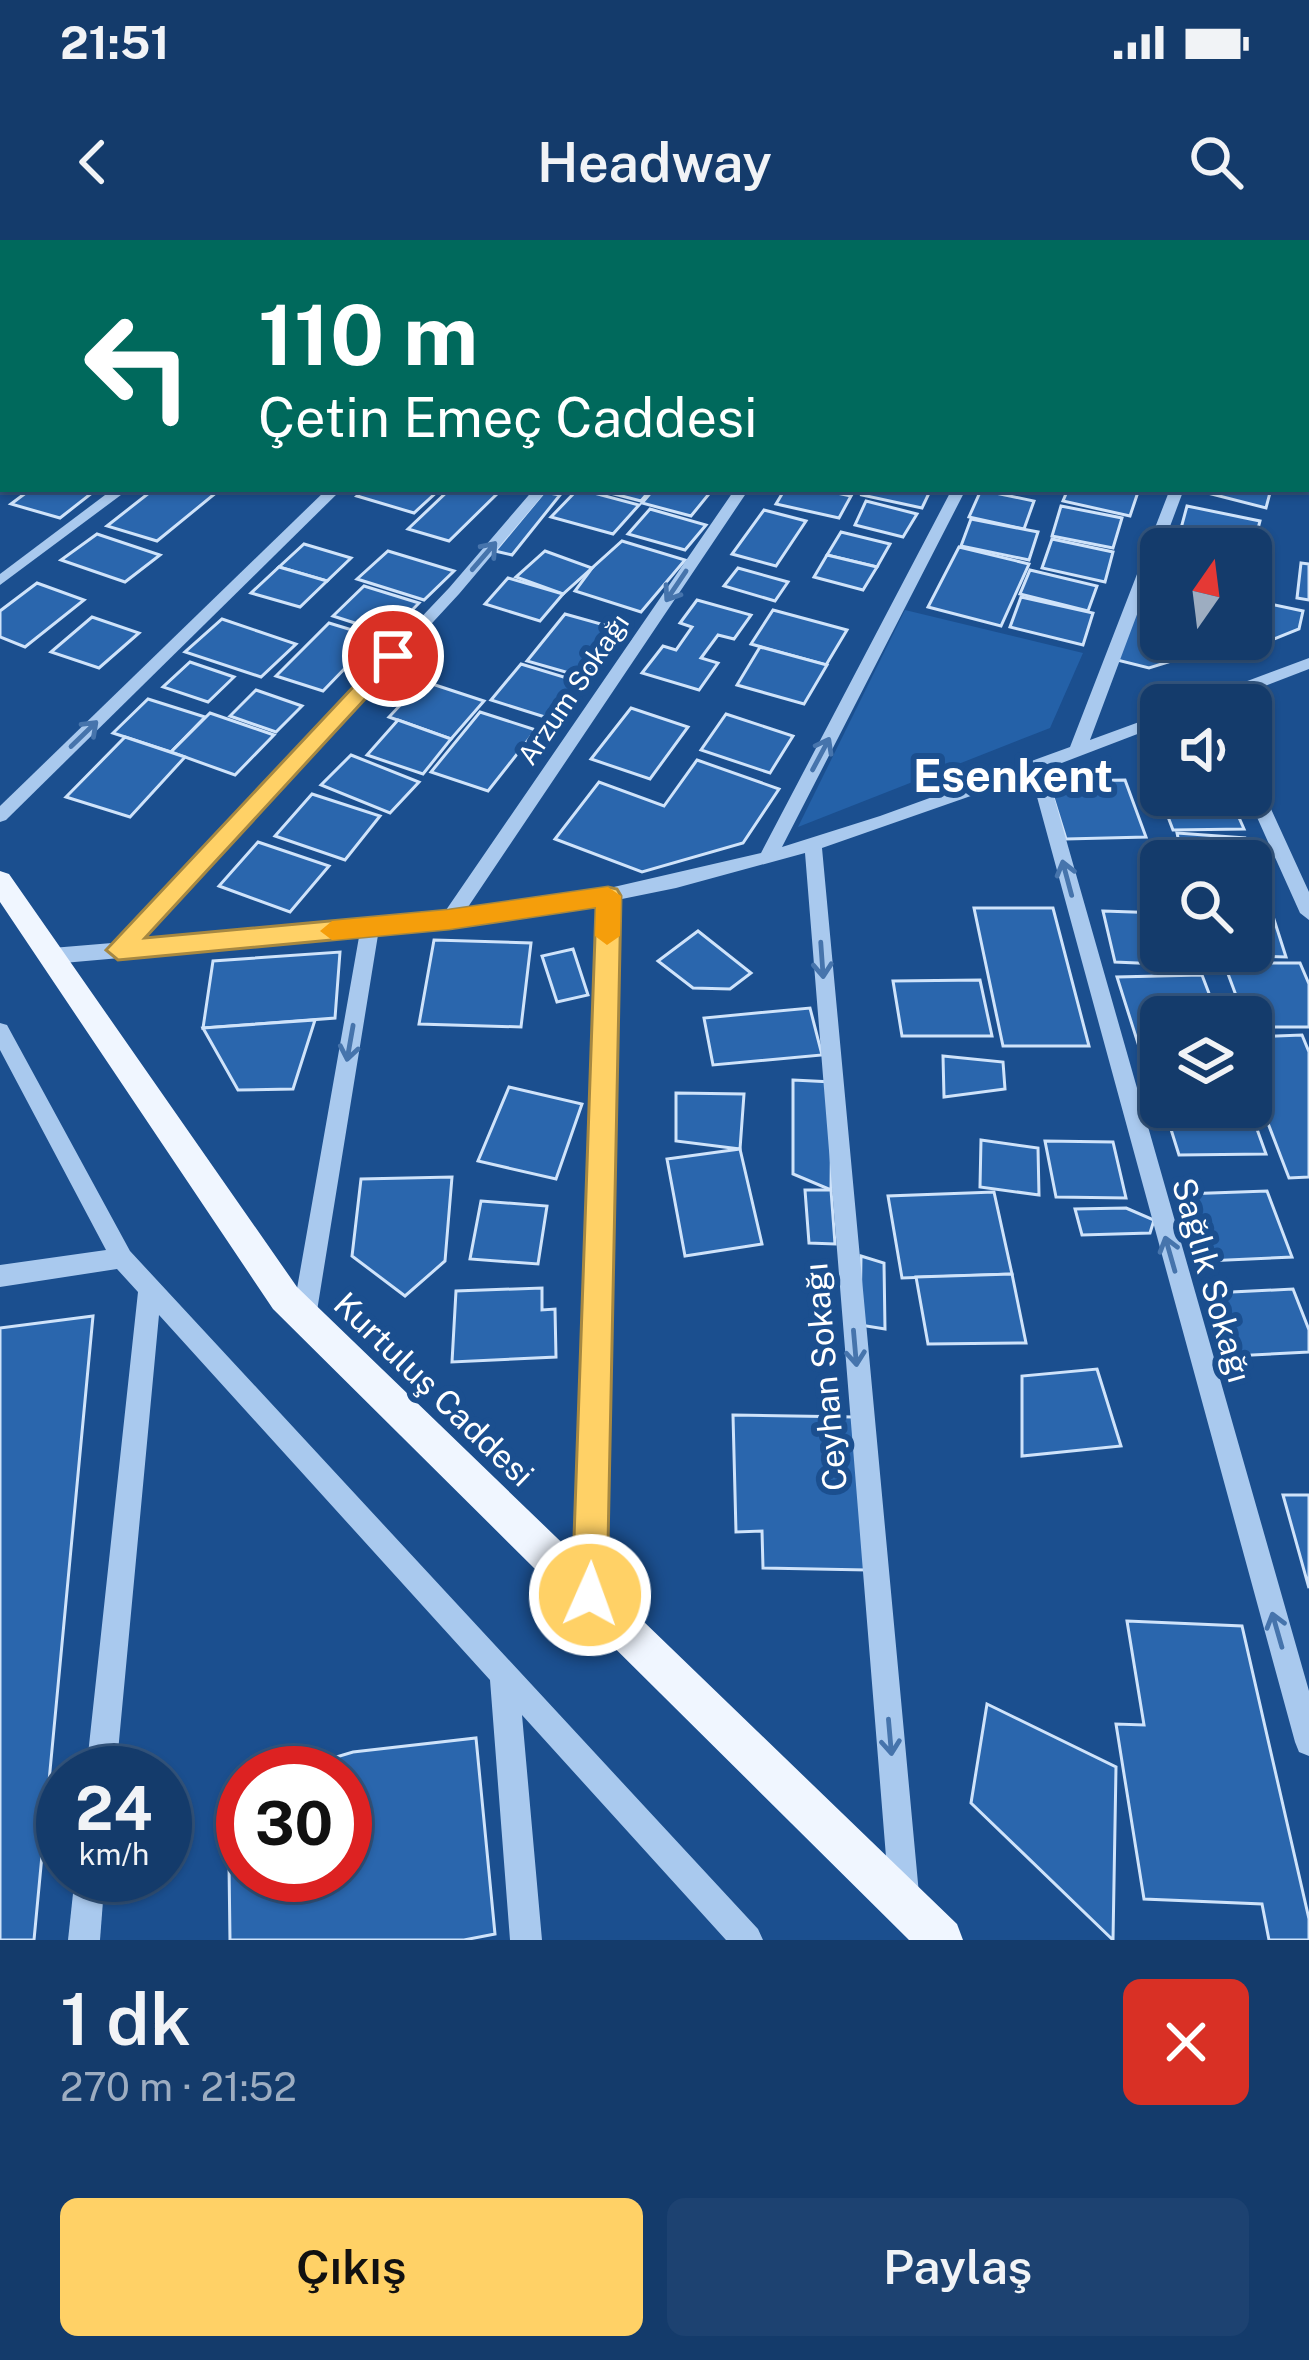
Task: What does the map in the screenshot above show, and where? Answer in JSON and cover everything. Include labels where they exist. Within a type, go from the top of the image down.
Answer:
[{"type":"main road","name":"Kurtuluş Caddesi","points":[[0,881],[285,1298],[941,1940]]},
{"type":"street","points":[[0,581],[118,492]]},
{"type":"street","points":[[0,816],[332,492]]},
{"type":"street","points":[[118,950],[454,591],[538,492]]},
{"type":"street","name":"Arzum Sokağı","points":[[449,920],[740,492]]},
{"type":"street","points":[[767,858],[957,492]]},
{"type":"street","points":[[1076,751],[1176,492]]},
{"type":"street","points":[[1256,684],[1309,663]]},
{"type":"street","points":[[52,956],[449,920],[608,896],[767,858],[1140,727]]},
{"type":"street","name":"Sağlık Sokağı","points":[[1037,766],[1309,1742]]},
{"type":"street","points":[[1265,816],[1309,914]]},
{"type":"street","name":"Ceyhan Sokağı","points":[[813,843],[904,1906]]},
{"type":"street","points":[[590,1595],[608,896]]},
{"type":"street","points":[[304,1317],[370,927]]},
{"type":"street","points":[[0,1031],[122,1258],[747,1940]]},
{"type":"street","points":[[0,1276],[122,1258]]},
{"type":"street","points":[[103,1746],[150,1288]]},
{"type":"street","points":[[503,1675],[526,1940]]},
{"type":"street","points":[[84,1940],[88,1902]]},
{"type":"shaded area","points":[[905,610],[1083,653],[1050,728],[798,827]]},
{"type":"building","points":[[27,492],[93,492],[60,518],[11,504]]},
{"type":"building","points":[[150,492],[217,492],[157,541],[107,526]]},
{"type":"building","points":[[362,492],[437,492],[414,513],[357,496]]},
{"type":"building","points":[[447,492],[499,492],[449,541],[408,529]]},
{"type":"building","points":[[544,492],[560,495],[512,555],[495,551]]},
{"type":"building","points":[[575,492],[639,505],[613,534],[551,517]]},
{"type":"building","points":[[606,492],[648,492],[641,501]]},
{"type":"building","points":[[651,492],[711,492],[691,516],[642,503]]},
{"type":"building","points":[[783,492],[851,496],[839,518],[776,504]]},
{"type":"building","points":[[864,492],[930,492],[922,508],[862,495]]},
{"type":"building","points":[[980,492],[1034,501],[1024,529],[969,517]]},
{"type":"building","points":[[1067,492],[1138,492],[1130,516],[1063,501]]},
{"type":"building","points":[[1204,492],[1270,492],[1266,508]]},
{"type":"building","points":[[866,501],[917,514],[903,537],[855,525]]},
{"type":"building","points":[[1061,506],[1122,518],[1113,548],[1052,536]]},
{"type":"building","points":[[1187,506],[1260,521],[1258,528],[1181,528]]},
{"type":"building","points":[[650,509],[706,525],[685,550],[628,534]]},
{"type":"building","points":[[764,510],[806,521],[776,566],[732,554]]},
{"type":"building","points":[[971,519],[1038,532],[1029,560],[961,546]]},
{"type":"building","points":[[841,532],[890,544],[877,567],[827,555]]},
{"type":"building","points":[[97,534],[160,555],[125,582],[61,560]]},
{"type":"building","points":[[1052,539],[1113,552],[1105,582],[1042,568]]},
{"type":"building","points":[[622,541],[685,560],[641,612],[575,591]]},
{"type":"building","points":[[304,544],[351,558],[327,581],[279,567]]},
{"type":"building","points":[[959,547],[1029,564],[1001,626],[928,607]]},
{"type":"building","points":[[388,551],[454,571],[424,600],[357,579]]},
{"type":"building","points":[[545,551],[592,568],[563,594],[516,577]]},
{"type":"building","points":[[827,555],[877,567],[863,590],[814,577]]},
{"type":"building","points":[[1301,563],[1309,564],[1309,600],[1297,598]]},
{"type":"building","points":[[279,567],[327,581],[300,607],[251,593]]},
{"type":"building","points":[[738,568],[788,582],[775,601],[724,586]]},
{"type":"building","points":[[1030,570],[1097,586],[1088,611],[1020,594]]},
{"type":"building","points":[[508,578],[563,594],[540,621],[485,604]]},
{"type":"building","points":[[37,583],[84,600],[25,647],[0,637],[0,611]]},
{"type":"building","points":[[364,586],[419,603],[389,634],[333,616]]},
{"type":"building","points":[[1021,597],[1093,613],[1083,645],[1010,627]]},
{"type":"building","points":[[697,600],[751,615],[734,639],[718,635],[701,658],[718,663],[699,690],[642,673],[663,646],[676,650],[692,627],[680,623]]},
{"type":"building","points":[[1272,604],[1303,611],[1299,629],[1272,640]]},
{"type":"building","points":[[1136,608],[1140,609],[1140,660],[1175,660],[1149,668],[1117,660]]},
{"type":"building","points":[[773,610],[847,630],[826,665],[751,644]]},
{"type":"building","points":[[565,614],[619,629],[583,677],[527,661]]},
{"type":"building","points":[[92,617],[139,633],[99,668],[51,652]]},
{"type":"building","points":[[222,619],[296,644],[261,677],[185,652]]},
{"type":"building","points":[[329,623],[375,637],[323,691],[276,676]]},
{"type":"building","points":[[760,647],[827,665],[804,704],[737,685]]},
{"type":"building","points":[[190,662],[234,677],[208,702],[163,687]]},
{"type":"building","points":[[521,664],[577,681],[548,718],[491,700]]},
{"type":"building","points":[[423,681],[484,701],[451,739],[389,717]]},
{"type":"building","points":[[256,690],[302,706],[276,732],[230,716]]},
{"type":"building","points":[[148,699],[205,717],[171,752],[113,733]]},
{"type":"building","points":[[631,708],[688,727],[650,779],[591,759]]},
{"type":"building","points":[[480,712],[536,730],[488,791],[431,772]]},
{"type":"building","points":[[210,713],[274,735],[235,775],[171,752]]},
{"type":"building","points":[[726,714],[793,736],[770,773],[701,750]]},
{"type":"building","points":[[398,720],[451,739],[423,774],[367,755]]},
{"type":"building","points":[[125,737],[185,757],[130,817],[66,797]]},
{"type":"building","points":[[351,755],[419,782],[390,813],[321,785]]},
{"type":"building","points":[[697,760],[779,789],[743,843],[642,872],[555,839],[599,782],[664,806]]},
{"type":"building","points":[[1125,780],[1146,837],[1066,839],[1048,781]]},
{"type":"building","points":[[312,794],[380,816],[345,860],[275,836]]},
{"type":"building","points":[[1168,816],[1238,816],[1244,829],[1173,830]]},
{"type":"building","points":[[1177,833],[1246,840],[1178,840]]},
{"type":"building","points":[[258,842],[329,866],[290,912],[219,886]]},
{"type":"building","points":[[974,908],[1053,908],[1089,1046],[1003,1046]]},
{"type":"building","points":[[1103,911],[1140,912],[1140,963],[1115,962]]},
{"type":"building","points":[[1272,913],[1286,957],[1272,956]]},
{"type":"building","points":[[698,931],[751,973],[730,989],[693,988],[658,961]]},
{"type":"building","points":[[434,940],[531,943],[521,1027],[419,1024]]},
{"type":"building","points":[[573,949],[588,995],[557,1002],[542,956]]},
{"type":"building","points":[[340,952],[335,1018],[203,1028],[213,961]]},
{"type":"building","points":[[1272,963],[1300,963],[1309,984],[1309,1027],[1272,1027],[1272,996],[1236,996],[1227,972],[1272,972]]},
{"type":"building","points":[[1202,975],[1210,996],[1140,996],[1140,1050],[1117,977]]},
{"type":"building","points":[[980,980],[992,1036],[902,1036],[893,981]]},
{"type":"building","points":[[810,1008],[822,1055],[713,1065],[704,1018]]},
{"type":"building","points":[[315,1020],[293,1089],[238,1090],[203,1028]]},
{"type":"building","points":[[1302,1035],[1309,1052],[1309,1177],[1289,1178],[1270,1128],[1272,1036]]},
{"type":"building","points":[[943,1056],[1003,1062],[1005,1089],[944,1097]]},
{"type":"building","points":[[793,1080],[832,1082],[831,1190],[793,1174]]},
{"type":"building","points":[[509,1087],[582,1104],[556,1179],[478,1161]]},
{"type":"building","points":[[676,1093],[744,1094],[740,1149],[676,1141]]},
{"type":"building","points":[[1171,1128],[1257,1128],[1266,1154],[1179,1155]]},
{"type":"building","points":[[981,1140],[1038,1148],[1039,1195],[980,1187]]},
{"type":"building","points":[[1045,1141],[1113,1142],[1126,1198],[1056,1197]]},
{"type":"building","points":[[740,1149],[762,1244],[685,1256],[667,1159]]},
{"type":"building","points":[[452,1177],[445,1261],[405,1296],[352,1256],[361,1179]]},
{"type":"building","points":[[805,1190],[831,1190],[835,1244],[809,1243]]},
{"type":"building","points":[[1267,1191],[1292,1257],[1206,1261],[1184,1194]]},
{"type":"building","points":[[994,1192],[1012,1274],[902,1278],[888,1196]]},
{"type":"building","points":[[481,1201],[547,1206],[538,1264],[470,1259]]},
{"type":"building","points":[[1126,1208],[1154,1220],[1150,1233],[1082,1235],[1075,1209]]},
{"type":"building","points":[[861,1256],[884,1263],[885,1329],[860,1325]]},
{"type":"building","points":[[1012,1274],[1026,1343],[928,1344],[916,1277]]},
{"type":"building","points":[[542,1288],[542,1310],[555,1309],[556,1357],[452,1362],[456,1291]]},
{"type":"building","points":[[1293,1289],[1309,1330],[1309,1352],[1233,1356],[1212,1293]]},
{"type":"building","points":[[93,1316],[52,1746],[36,1746],[34,1940],[0,1940],[0,1328]]},
{"type":"building","points":[[1097,1369],[1121,1446],[1022,1456],[1022,1376]]},
{"type":"building","points":[[733,1415],[854,1417],[867,1570],[763,1568],[762,1531],[736,1532]]},
{"type":"building","points":[[1283,1495],[1309,1495],[1309,1588]]},
{"type":"building","points":[[1127,1621],[1242,1626],[1309,1919],[1309,1940],[1269,1940],[1262,1904],[1144,1899],[1116,1724],[1144,1725]]},
{"type":"building","points":[[987,1704],[1116,1767],[1113,1940],[971,1803]]},
{"type":"building","points":[[476,1738],[495,1934],[464,1940],[230,1940],[229,1902],[372,1902],[372,1750]]},
{"type":"slow traffic","points":[[332,931],[449,920],[608,896],[607,936]]},
{"type":"district","name":"Esenkent","points":[[1013,775]]},
{"type":"route","points":[[393,656],[118,950],[449,920],[608,896],[590,1595]]}]
